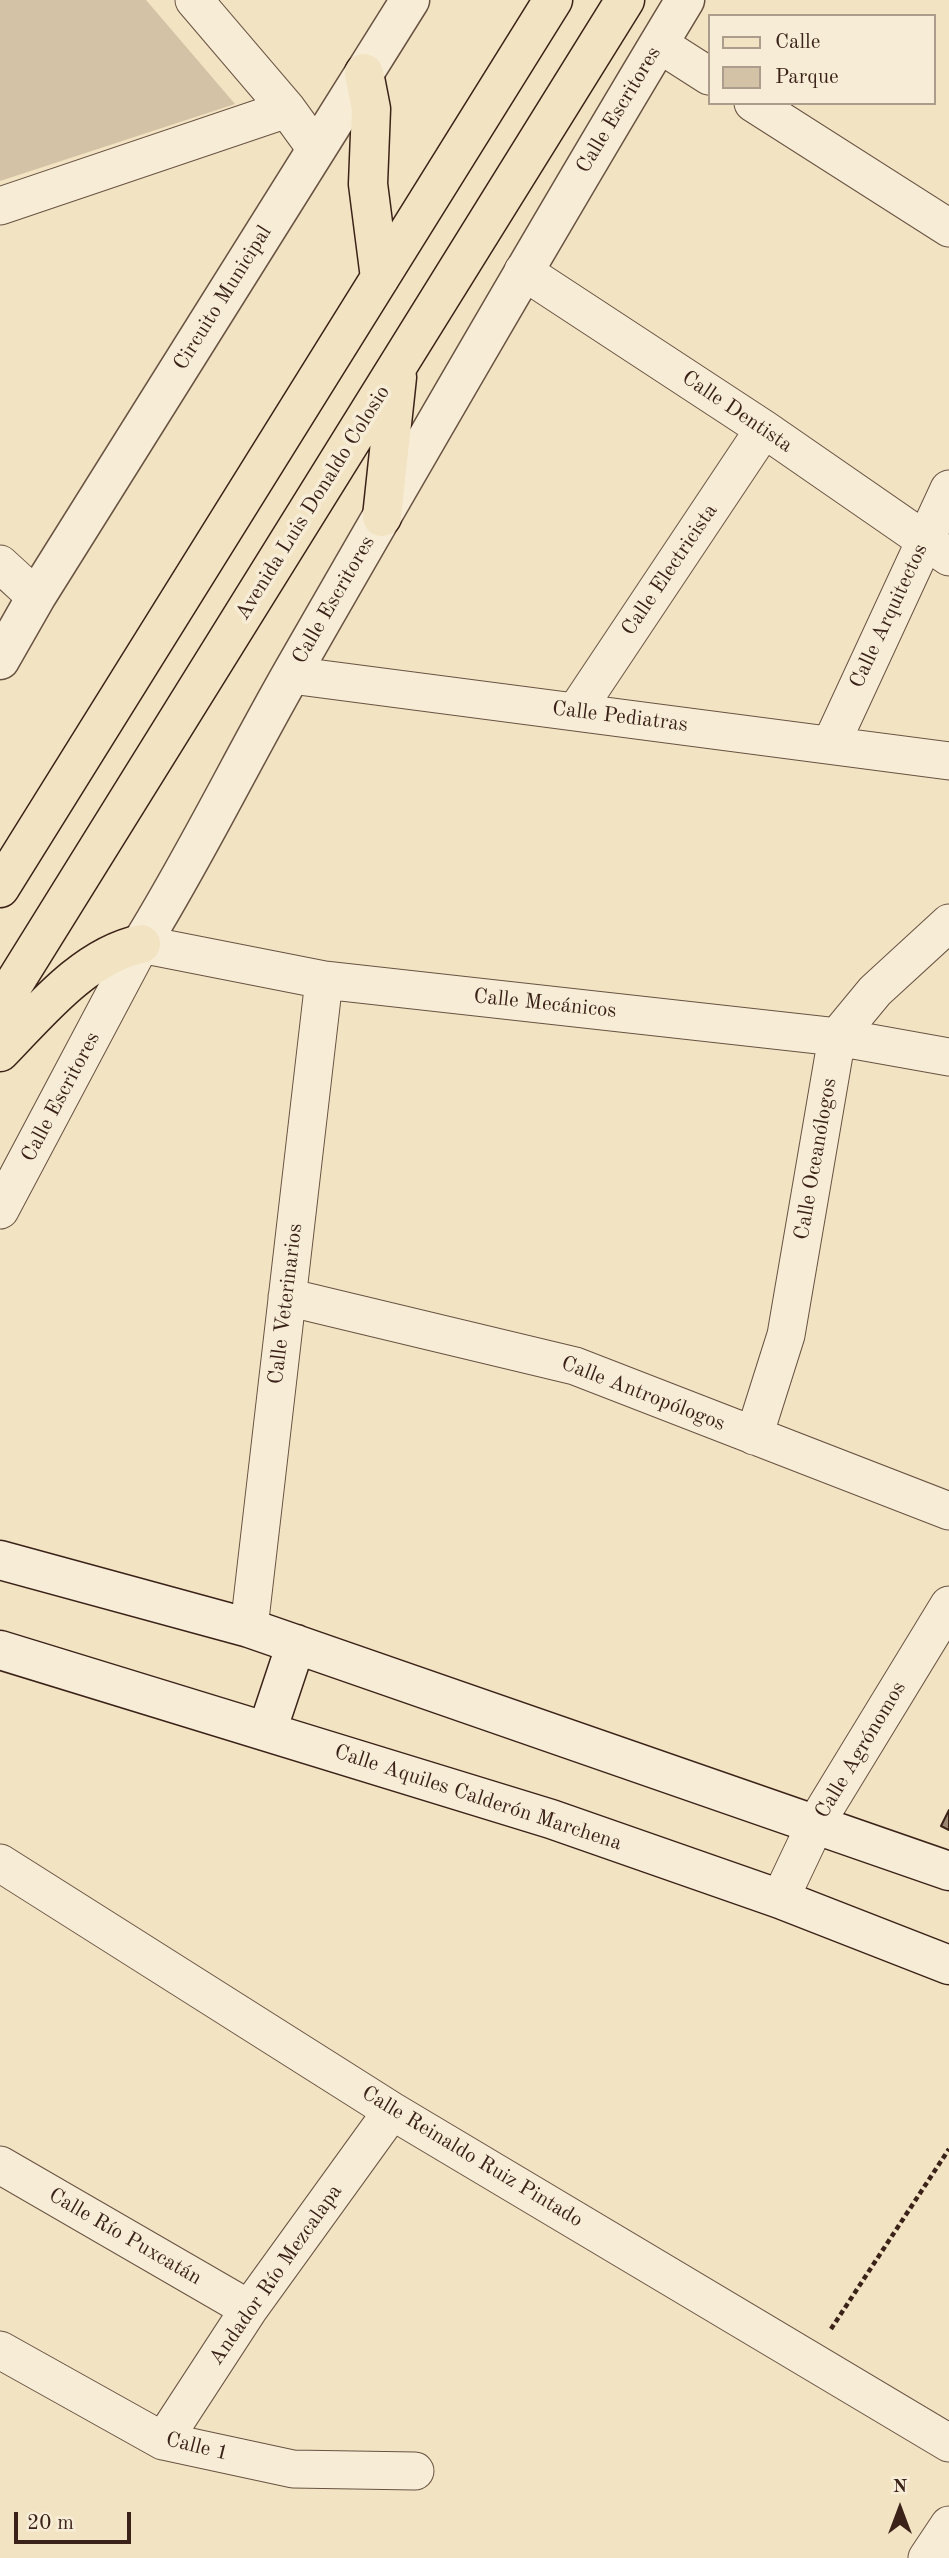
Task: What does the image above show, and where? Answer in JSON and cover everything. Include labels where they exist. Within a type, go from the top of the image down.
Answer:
[{"type":"main road","name":"Circuito Municipal","points":[[0,660],[36,597],[410,0]]},
{"type":"main road","points":[[0,888],[553,0]]},
{"type":"main road","name":"Avenida Luis Donaldo Colosio","points":[[0,1006],[625,0]]},
{"type":"main road","name":"Calle Escritores","points":[[141,944],[175,890],[291,675],[523,271],[685,0]]},
{"type":"main road","points":[[364,73],[371,109],[368,184],[380,278]]},
{"type":"main road","points":[[382,517],[399,365]]},
{"type":"main road","points":[[0,1052],[97,962],[123,948],[141,944]]},
{"type":"main road","points":[[0,1560],[248,1628],[949,1871]]},
{"type":"main road","points":[[267,1731],[296,1644]]},
{"type":"main road","name":"Calle Aquiles Calderón Marchena","points":[[0,1650],[551,1819],[780,1899],[949,1965]]},
{"type":"street","points":[[194,0],[287,109],[316,149]]},
{"type":"street","points":[[659,44],[708,75]]},
{"type":"street","points":[[756,105],[949,228]]},
{"type":"street","points":[[0,206],[287,109]]},
{"type":"street","name":"Calle Dentista","points":[[523,271],[764,429],[937,548]]},
{"type":"street","name":"Calle Electricista","points":[[576,711],[764,429]]},
{"type":"street","name":"Calle Arquitectos","points":[[831,744],[937,548],[949,489]]},
{"type":"street","points":[[0,565],[36,597]]},
{"type":"street","name":"Calle Pediatras","points":[[291,675],[949,761]]},
{"type":"street","name":"Calle Oceanólogos","points":[[754,1436],[786,1335],[837,1037],[875,991],[949,923]]},
{"type":"street","name":"Calle Mecánicos","points":[[141,944],[324,980],[837,1037],[949,1057]]},
{"type":"street","name":"Calle Escritores","points":[[0,1210],[141,944]]},
{"type":"street","name":"Calle Veterinarios","points":[[248,1628],[324,980]]},
{"type":"street","name":"Calle Antropólogos","points":[[286,1297],[575,1366],[949,1511]]},
{"type":"street","name":"Calle Agrónomos","points":[[780,1899],[816,1823],[949,1605]]},
{"type":"street","name":"Calle Reinaldo Ruiz Pintado","points":[[0,1863],[392,2111],[949,2443]]},
{"type":"street","name":"Andador Río Mezcalapa","points":[[163,2441],[249,2309],[392,2111]]},
{"type":"street","name":"Calle Río Puxcatán","points":[[0,2165],[249,2309]]},
{"type":"street","name":"Calle 1","points":[[0,2350],[163,2441],[293,2469],[415,2471]]},
{"type":"street","points":[[927,2558],[949,2525]]},
{"type":"path","points":[[811,2359],[949,2149]]},
{"type":"green space","points":[[0,0],[146,0],[235,104],[0,181]]},
{"type":"building","points":[[949,1810],[949,1830],[941,1826]]}]
